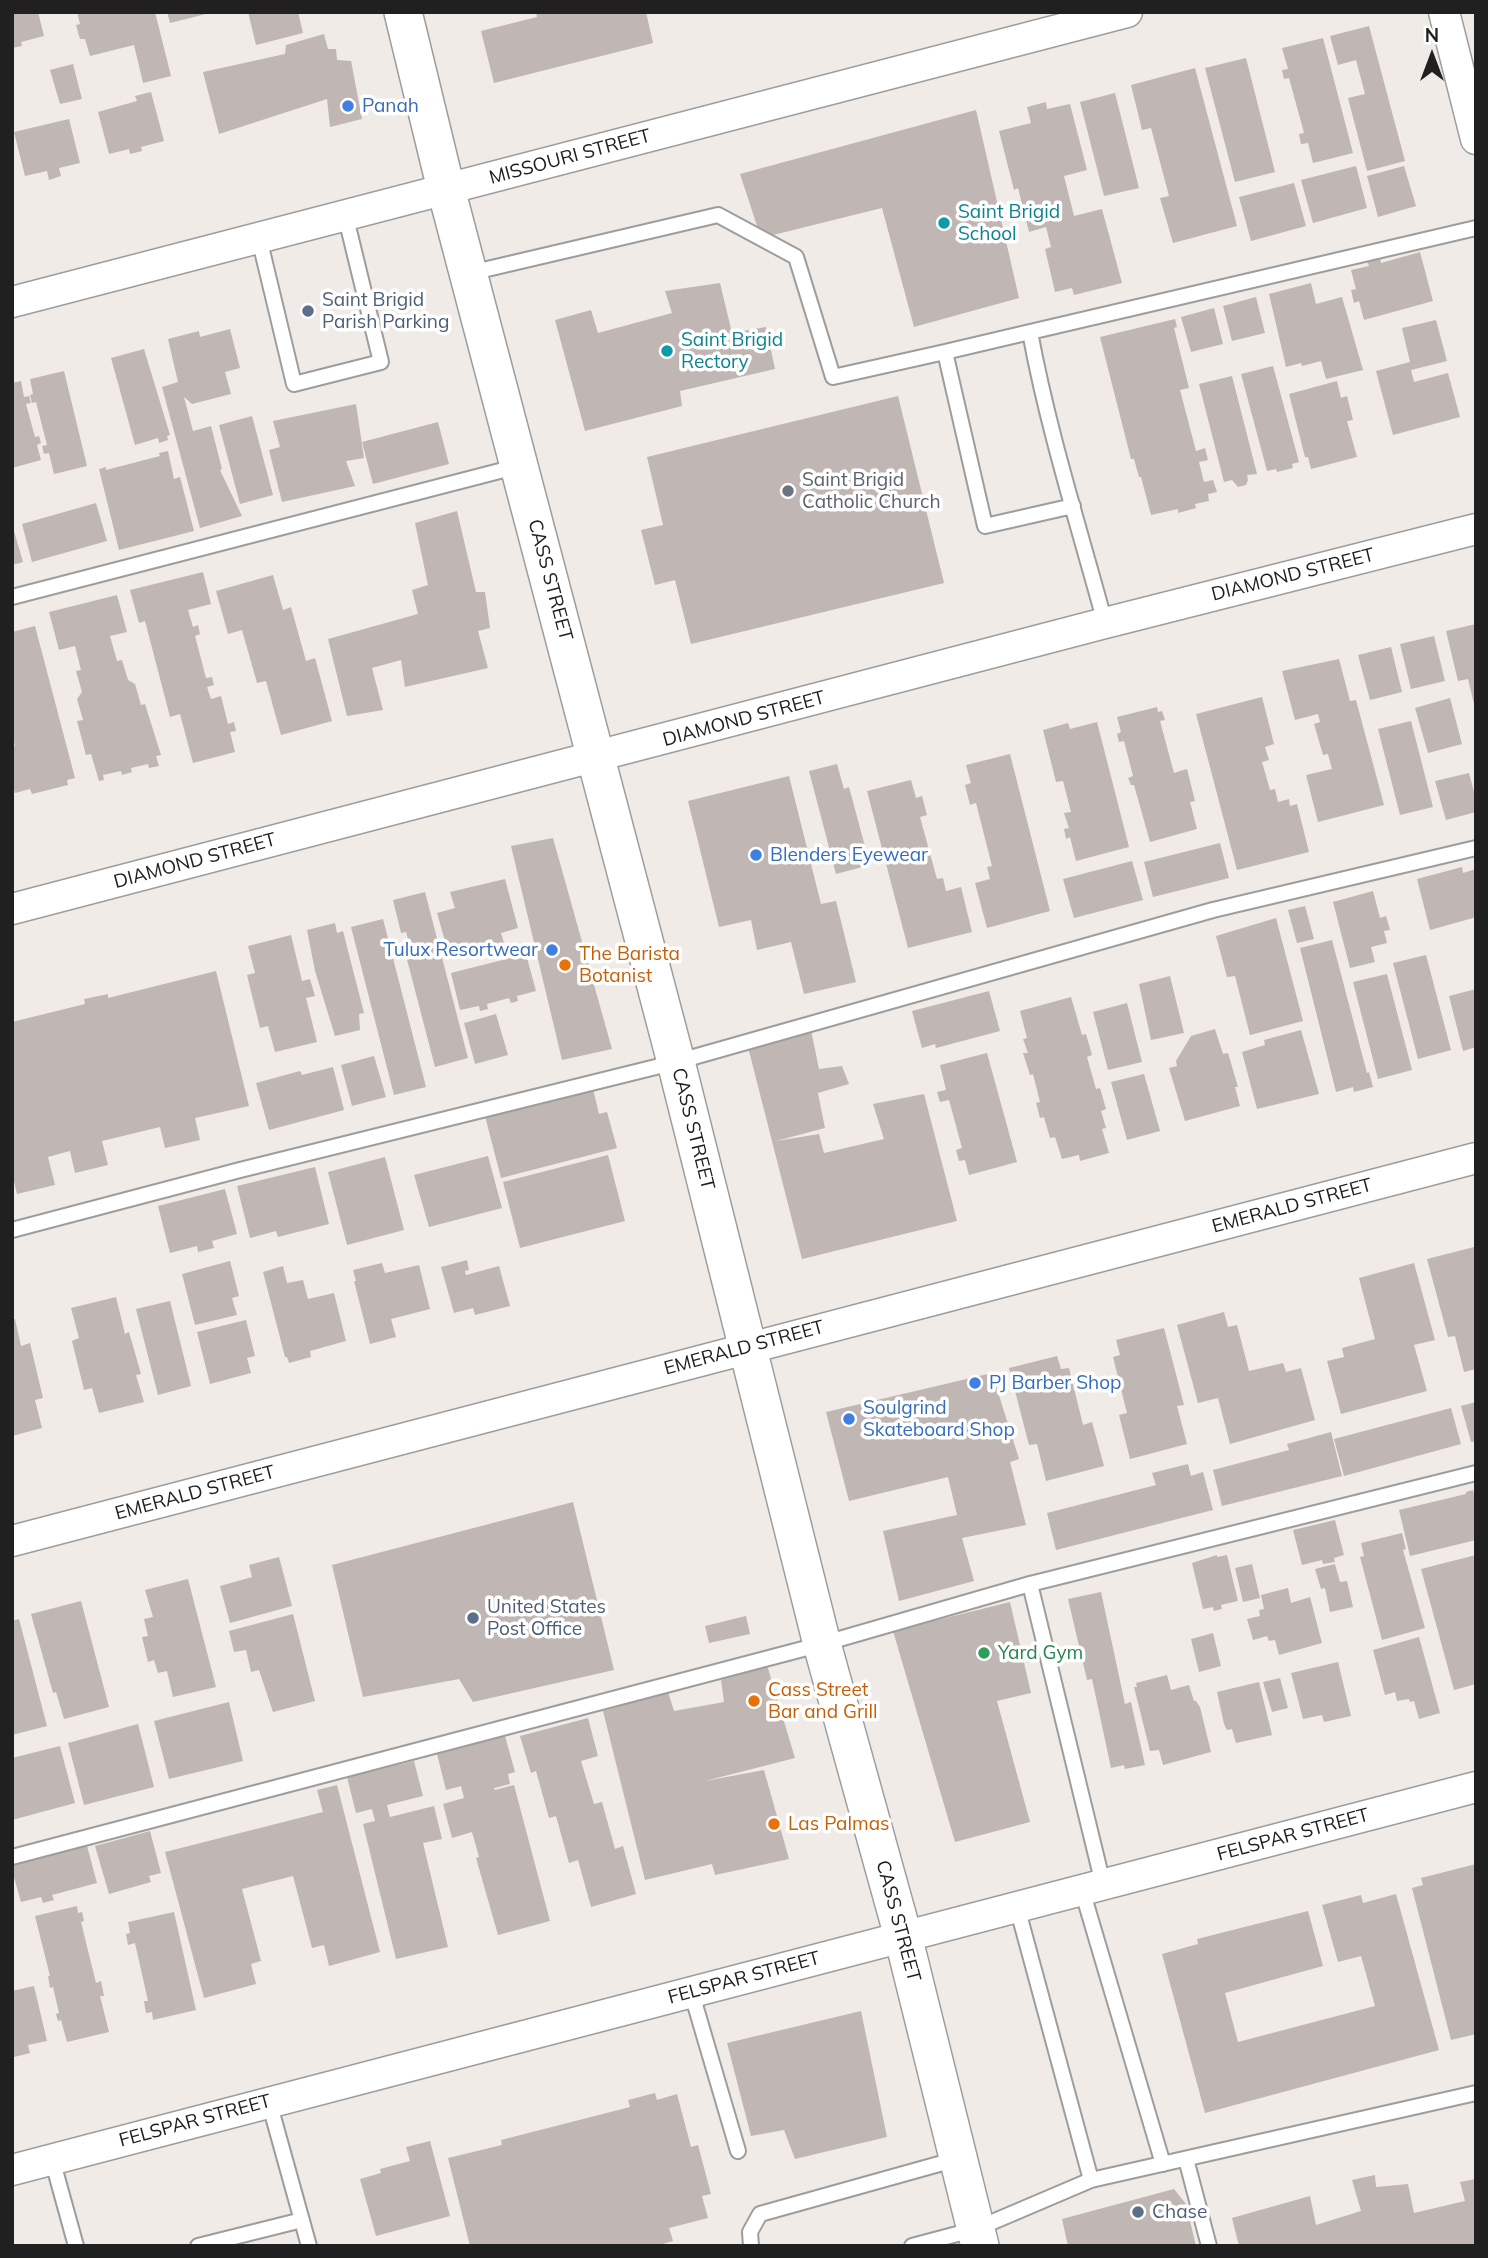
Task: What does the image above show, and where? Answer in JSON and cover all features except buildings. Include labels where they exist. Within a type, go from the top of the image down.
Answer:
[{"type":"street","name":"CASS STREET","points":[[402,12],[446,189],[676,1062],[822,1644],[903,1936],[978,2237]]},
{"type":"street","name":"MISSOURI STREET","points":[[12,302],[1127,12]]},
{"type":"street","points":[[1444,12],[1476,139]]},
{"type":"street","name":"DIAMOND STREET","points":[[12,909],[1105,623],[1476,529]]},
{"type":"street","name":"EMERALD STREET","points":[[12,1541],[1476,1158]]},
{"type":"street","name":"FELSPAR STREET","points":[[12,2169],[1476,1787]]},
{"type":"lane","points":[[259,238],[294,384],[381,362],[345,214]]},
{"type":"lane","points":[[468,273],[718,215],[796,257],[834,377],[1476,228]]},
{"type":"lane","points":[[1030,332],[1105,623]]},
{"type":"lane","points":[[945,352],[985,526],[1073,506]]},
{"type":"lane","points":[[12,597],[520,466]]},
{"type":"lane","points":[[12,1230],[240,1170],[676,1062],[1213,910],[1476,848]]},
{"type":"lane","points":[[12,1857],[822,1644],[1030,1584],[1476,1473]]},
{"type":"lane","points":[[1030,1584],[1093,1887],[1163,2164]]},
{"type":"lane","points":[[1017,1907],[1091,2180]]},
{"type":"lane","points":[[691,1991],[738,2151]]},
{"type":"lane","points":[[912,2246],[978,2237],[1091,2180],[1476,2093]]},
{"type":"lane","points":[[270,2102],[309,2246]]},
{"type":"lane","points":[[751,2246],[750,2232],[760,2214],[959,2158]]},
{"type":"lane","points":[[52,2159],[76,2246]]},
{"type":"lane","points":[[1186,2159],[1209,2246]]},
{"type":"lane","points":[[198,2246],[302,2220]]},
{"type":"place","name":"Panah","points":[[348,106]]},
{"type":"place","name":"Saint Brigid School","points":[[944,223]]},
{"type":"place","name":"Saint Brigid Parish Parking","points":[[308,311]]},
{"type":"place","name":"Saint Brigid Rectory","points":[[667,351]]},
{"type":"place","name":"Saint Brigid Catholic Church","points":[[788,491]]},
{"type":"place","name":"Blenders Eyewear","points":[[756,855]]},
{"type":"place","name":"Tulux Resortwear","points":[[552,950]]},
{"type":"place","name":"The Barista Botanist","points":[[565,965]]},
{"type":"place","name":"PJ Barber Shop","points":[[975,1383]]},
{"type":"place","name":"Soulgrind Skateboard Shop","points":[[849,1419]]},
{"type":"place","name":"United States Post Office","points":[[473,1618]]},
{"type":"place","name":"Yard Gym","points":[[984,1653]]},
{"type":"place","name":"Cass Street Bar and Grill","points":[[754,1701]]},
{"type":"place","name":"Las Palmas","points":[[774,1824]]},
{"type":"place","name":"Chase","points":[[1138,2212]]}]
